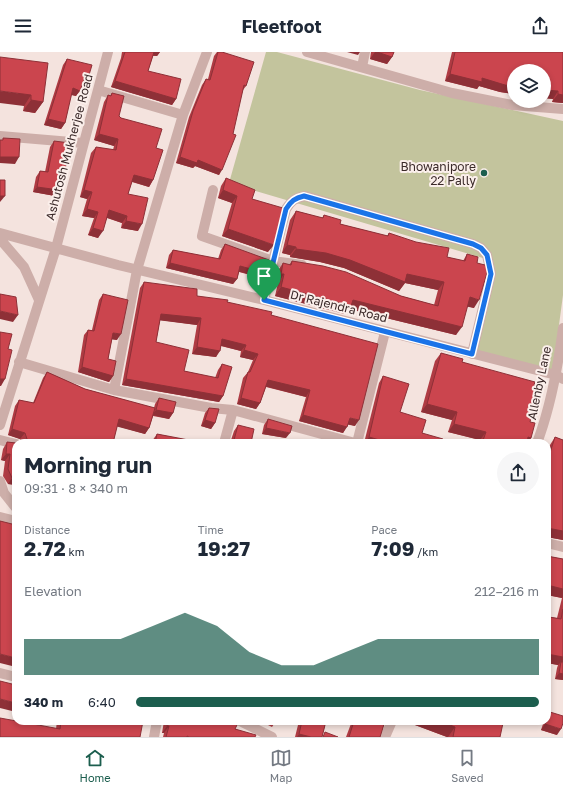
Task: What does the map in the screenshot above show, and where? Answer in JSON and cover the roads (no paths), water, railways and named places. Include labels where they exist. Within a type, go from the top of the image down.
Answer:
[{"type":"street","name":"Ashutosh Mukherjee Road","points":[[0,425],[56,248],[108,52]]},
{"type":"street","points":[[114,390],[137,270],[183,115],[206,52]]},
{"type":"street","points":[[307,52],[452,93],[512,105],[563,109]]},
{"type":"street","points":[[362,67],[365,52]]},
{"type":"street","points":[[98,90],[183,115]]},
{"type":"street","points":[[0,136],[83,143]]},
{"type":"street","points":[[213,190],[202,236],[273,261],[311,267]]},
{"type":"street","points":[[264,300],[286,209],[291,201],[296,197],[304,196],[473,244],[481,248],[487,255],[491,274],[472,354]]},
{"type":"street","name":"Dr Rajendra Road","points":[[0,233],[137,270],[264,300],[560,377]]},
{"type":"street","points":[[0,239],[24,267],[39,300]]},
{"type":"street","name":"Allenby Lane","points":[[538,439],[560,377],[563,328]]},
{"type":"street","points":[[357,439],[385,332]]},
{"type":"street","points":[[19,362],[114,390],[211,408],[233,410],[341,439]]},
{"type":"street","points":[[225,439],[233,410]]},
{"type":"street","points":[[0,440],[12,443]]},
{"type":"street","points":[[0,481],[4,492],[12,503]]},
{"type":"street","points":[[0,517],[12,520]]},
{"type":"street","points":[[551,545],[563,547]]},
{"type":"street","points":[[0,673],[12,676]]},
{"type":"street","points":[[154,737],[156,725]]},
{"type":"street","points":[[248,725],[272,737]]},
{"type":"street","points":[[385,737],[390,725]]},
{"type":"place","name":"Bhowanipore 22 Pally","points":[[484,173]]}]
